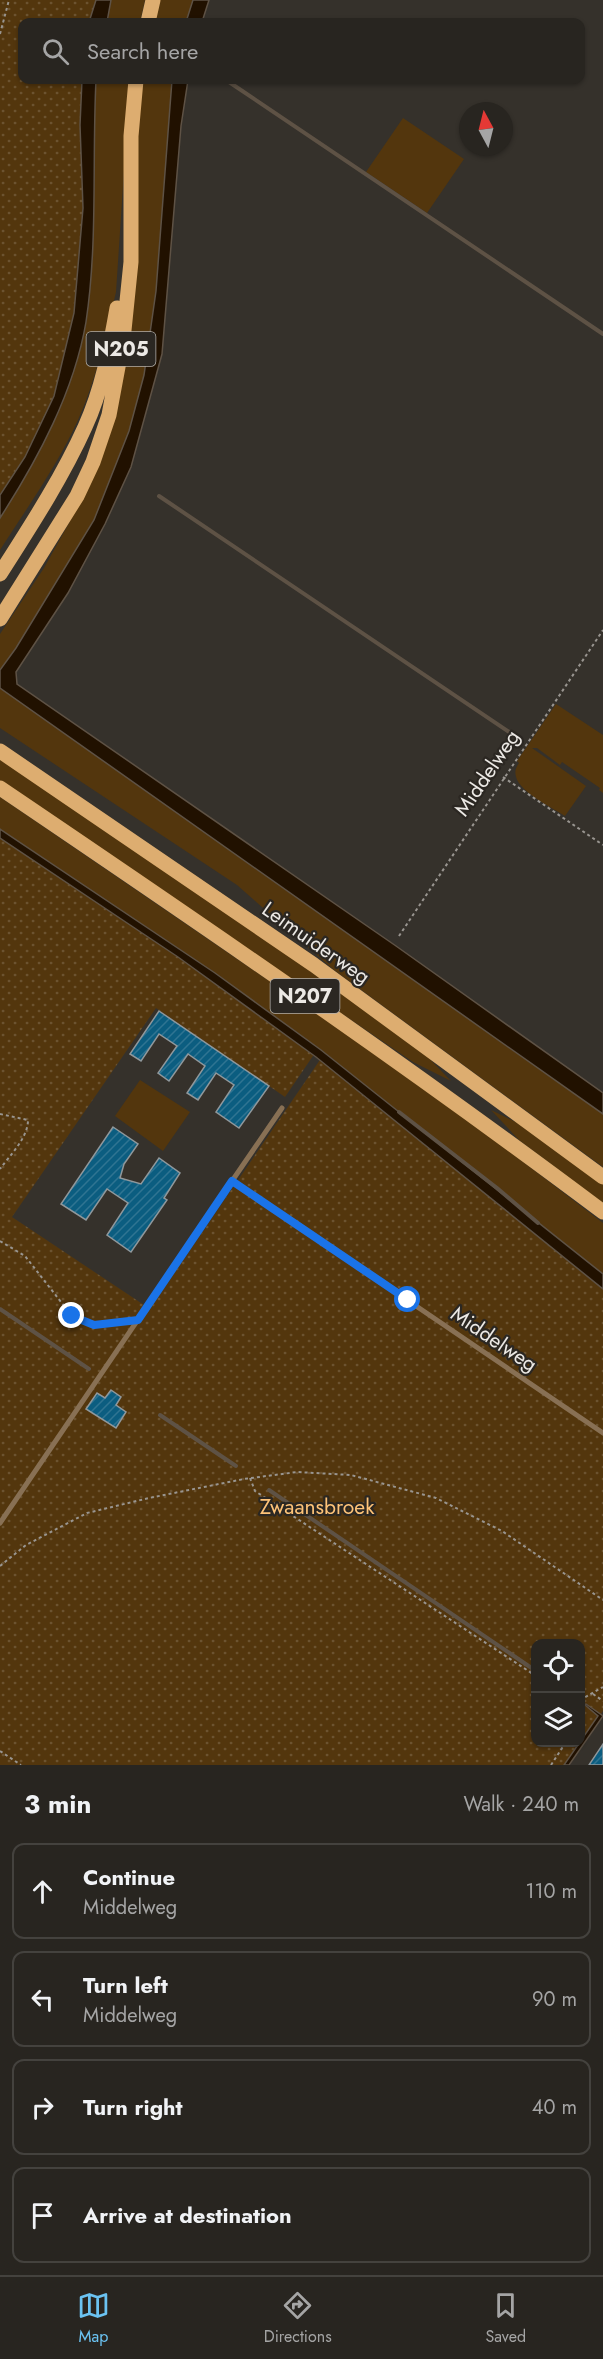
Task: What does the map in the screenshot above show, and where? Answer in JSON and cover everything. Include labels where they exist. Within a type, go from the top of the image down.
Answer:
[{"type":"main road","points":[[148,18],[153,0]]},
{"type":"main road","name":"N205","points":[[0,619],[77,496],[93,462],[109,415],[121,350],[131,262],[130,136],[136,84]]},
{"type":"main road","name":"N205","points":[[0,574],[70,458],[86,425],[100,386],[120,290],[129,195]]},
{"type":"main road","name":"Leimuiderweg","points":[[0,751],[314,965],[603,1177]]},
{"type":"main road","name":"N207","points":[[0,788],[277,976],[489,1126],[603,1212]]},
{"type":"lane","points":[[0,1523],[282,1108]]},
{"type":"lane","name":"Middelweg","points":[[232,1181],[603,1433]]},
{"type":"path","points":[[0,34],[9,0]]},
{"type":"path","name":"Middelweg","points":[[399,936],[603,630]]},
{"type":"path","points":[[503,777],[603,845]]},
{"type":"path","points":[[0,1114],[28,1120],[28,1127],[21,1141],[0,1169]]},
{"type":"path","points":[[0,1241],[25,1256],[72,1316],[94,1325],[138,1320]]},
{"type":"path","points":[[0,1566],[26,1545],[87,1513],[250,1478],[297,1472],[351,1475],[436,1498],[502,1531],[603,1600]]},
{"type":"path","points":[[250,1478],[255,1491],[531,1674]]},
{"type":"path","points":[[585,1697],[603,1687]]},
{"type":"path","points":[[592,1693],[603,1701]]},
{"type":"path","points":[[551,1765],[563,1747]]},
{"type":"path","points":[[0,1751],[21,1765]]},
{"type":"green space","points":[[0,0],[145,0],[141,18],[18,18],[18,84],[130,84],[116,292],[100,357],[84,405],[70,437],[0,550]]},
{"type":"green space","points":[[0,0],[96,0],[90,18],[18,18],[18,84],[82,84],[80,125],[87,204],[83,284],[58,400],[0,505]]},
{"type":"green space","points":[[159,0],[193,0],[187,18],[155,18]]},
{"type":"green space","points":[[142,84],[172,84],[156,291],[144,375],[129,431],[94,520],[16,648],[0,670],[0,634],[44,568],[69,523],[98,461],[111,421],[138,111]]},
{"type":"green space","points":[[403,118],[464,159],[427,213],[366,172]]},
{"type":"green space","points":[[0,688],[603,1114],[603,1167],[334,970],[237,885],[0,728]]},
{"type":"green space","points":[[556,704],[603,735],[603,793],[599,790],[600,788],[562,762],[560,765],[537,748],[532,748],[586,786],[565,816],[522,787],[515,771],[519,763],[517,761]]},
{"type":"green space","points":[[0,759],[296,961],[423,1052],[451,1081],[413,1062],[0,781]]},
{"type":"green space","points":[[0,797],[436,1095],[603,1223],[603,1274],[321,1050],[215,973],[0,829]]},
{"type":"green space","name":"Zwaansbroek","points":[[0,836],[317,1050],[285,1097],[156,1008],[12,1217],[150,1309],[324,1054],[603,1281],[603,1711],[585,1737],[585,1639],[531,1639],[531,1747],[578,1747],[565,1765],[0,1765]]},
{"type":"green space","points":[[140,1080],[190,1112],[163,1151],[115,1116]]},
{"type":"green space","points":[[491,1110],[530,1129],[603,1184],[603,1203],[519,1140]]},
{"type":"shaded area","points":[[96,0],[111,0],[108,18],[90,18]]},
{"type":"shaded area","points":[[193,0],[209,0],[203,18],[187,18]]},
{"type":"shaded area","points":[[82,84],[96,84],[92,262],[86,322],[64,399],[41,449],[0,518],[0,495],[25,457],[54,396],[74,313],[83,208],[80,125]]},
{"type":"shaded area","points":[[172,84],[187,84],[181,126],[162,354],[131,467],[105,524],[68,593],[16,672],[17,684],[396,946],[603,1093],[603,1114],[0,688],[0,670],[16,648],[94,520],[129,431],[144,375],[156,291]]},
{"type":"shaded area","points":[[0,829],[215,973],[321,1050],[603,1274],[603,1289],[316,1057],[178,957],[0,838]]},
{"type":"shaded area","points":[[585,1705],[603,1716],[585,1742],[585,1735],[598,1716]]},
{"type":"shaded area","points":[[576,1747],[581,1747],[569,1765],[564,1765]]},
{"type":"building","points":[[159,1011],[269,1086],[239,1128],[216,1112],[234,1085],[216,1073],[198,1100],[187,1093],[205,1066],[188,1054],[169,1081],[158,1073],[177,1046],[159,1034],[141,1061],[130,1054]]},
{"type":"building","points":[[113,1127],[138,1144],[124,1164],[120,1178],[141,1184],[159,1158],[180,1173],[164,1198],[167,1200],[131,1252],[107,1235],[128,1203],[107,1189],[86,1220],[61,1204]]},
{"type":"building","points":[[111,1390],[121,1397],[116,1405],[126,1412],[116,1428],[86,1409],[97,1393],[105,1398]]},
{"type":"building","points":[[603,1744],[603,1765],[589,1765]]},
{"type":"waterway","points":[[232,84],[603,334]]},
{"type":"waterway","points":[[159,496],[518,738]]},
{"type":"waterway","points":[[399,1112],[538,1223]]},
{"type":"waterway","points":[[0,1309],[89,1369]]},
{"type":"waterway","points":[[160,1415],[236,1466]]},
{"type":"waterway","points":[[269,1490],[531,1668]]},
{"type":"route","points":[[72,1316],[94,1325],[138,1320],[232,1181],[408,1300]]}]
